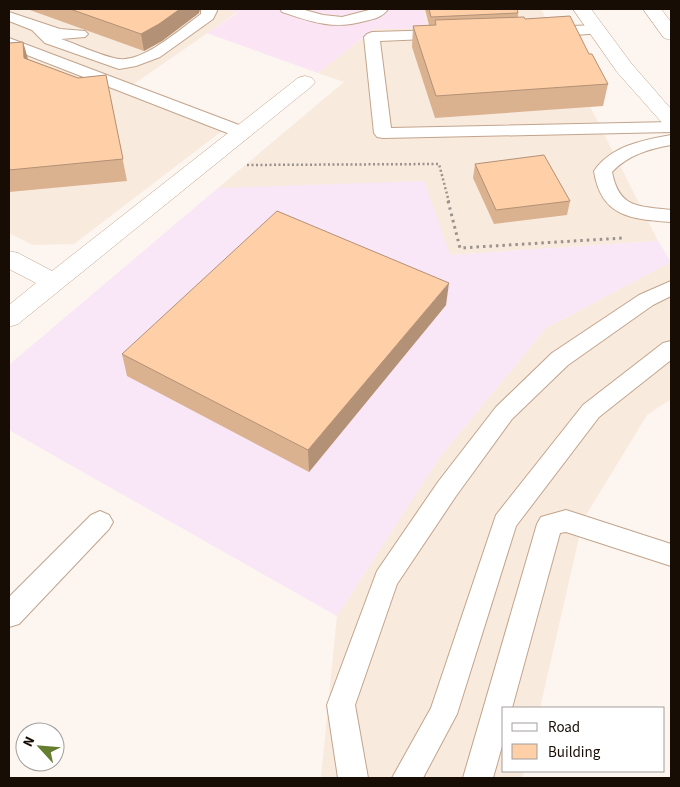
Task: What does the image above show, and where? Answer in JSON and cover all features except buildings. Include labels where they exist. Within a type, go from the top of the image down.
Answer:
[{"type":"street","points":[[582,9],[590,31],[671,121]]},
{"type":"street","points":[[652,9],[670,30]]},
{"type":"street","points":[[9,318],[305,82]]},
{"type":"street","points":[[9,259],[54,282]]},
{"type":"lane","points":[[38,27],[50,40],[119,64],[130,64],[146,59],[208,16],[210,11],[208,9]]},
{"type":"lane","points":[[287,9],[329,23],[350,22],[378,12],[381,9]]},
{"type":"lane","points":[[9,16],[62,35],[80,34]]},
{"type":"lane","points":[[535,32],[590,31]]},
{"type":"lane","points":[[458,34],[372,37],[383,134],[671,127]]},
{"type":"lane","points":[[9,43],[241,132]]},
{"type":"lane","points":[[671,140],[654,143],[627,152],[603,170],[606,190],[619,206],[630,210],[671,216]]},
{"type":"lane","points":[[353,778],[342,705],[386,579],[447,489],[504,413],[560,360],[646,300],[671,288]]},
{"type":"lane","points":[[407,778],[443,714],[505,522],[592,410],[671,349]]},
{"type":"lane","points":[[478,778],[550,524],[566,521],[671,555]]},
{"type":"lane","points":[[9,615],[100,522]]},
{"type":"path","points":[[198,166],[438,164],[460,248],[623,238]]},
{"type":"shaded area","points":[[9,9],[227,9],[238,12],[132,85],[231,124],[74,244],[33,245],[9,233]]},
{"type":"shaded area","points":[[227,9],[423,9],[428,29],[374,29],[318,73],[207,33],[238,13]]},
{"type":"shaded area","points":[[423,9],[541,9],[658,241],[449,255],[218,188],[344,82],[318,73],[374,29],[428,29]]},
{"type":"shaded area","points":[[424,181],[450,255],[658,241],[671,262],[546,328],[439,458],[337,616],[9,430],[9,365],[218,188]]},
{"type":"shaded area","points":[[671,262],[671,399],[647,415],[583,520],[540,707],[502,707],[502,772],[524,772],[522,778],[321,778],[337,616],[439,458],[546,328]]}]
